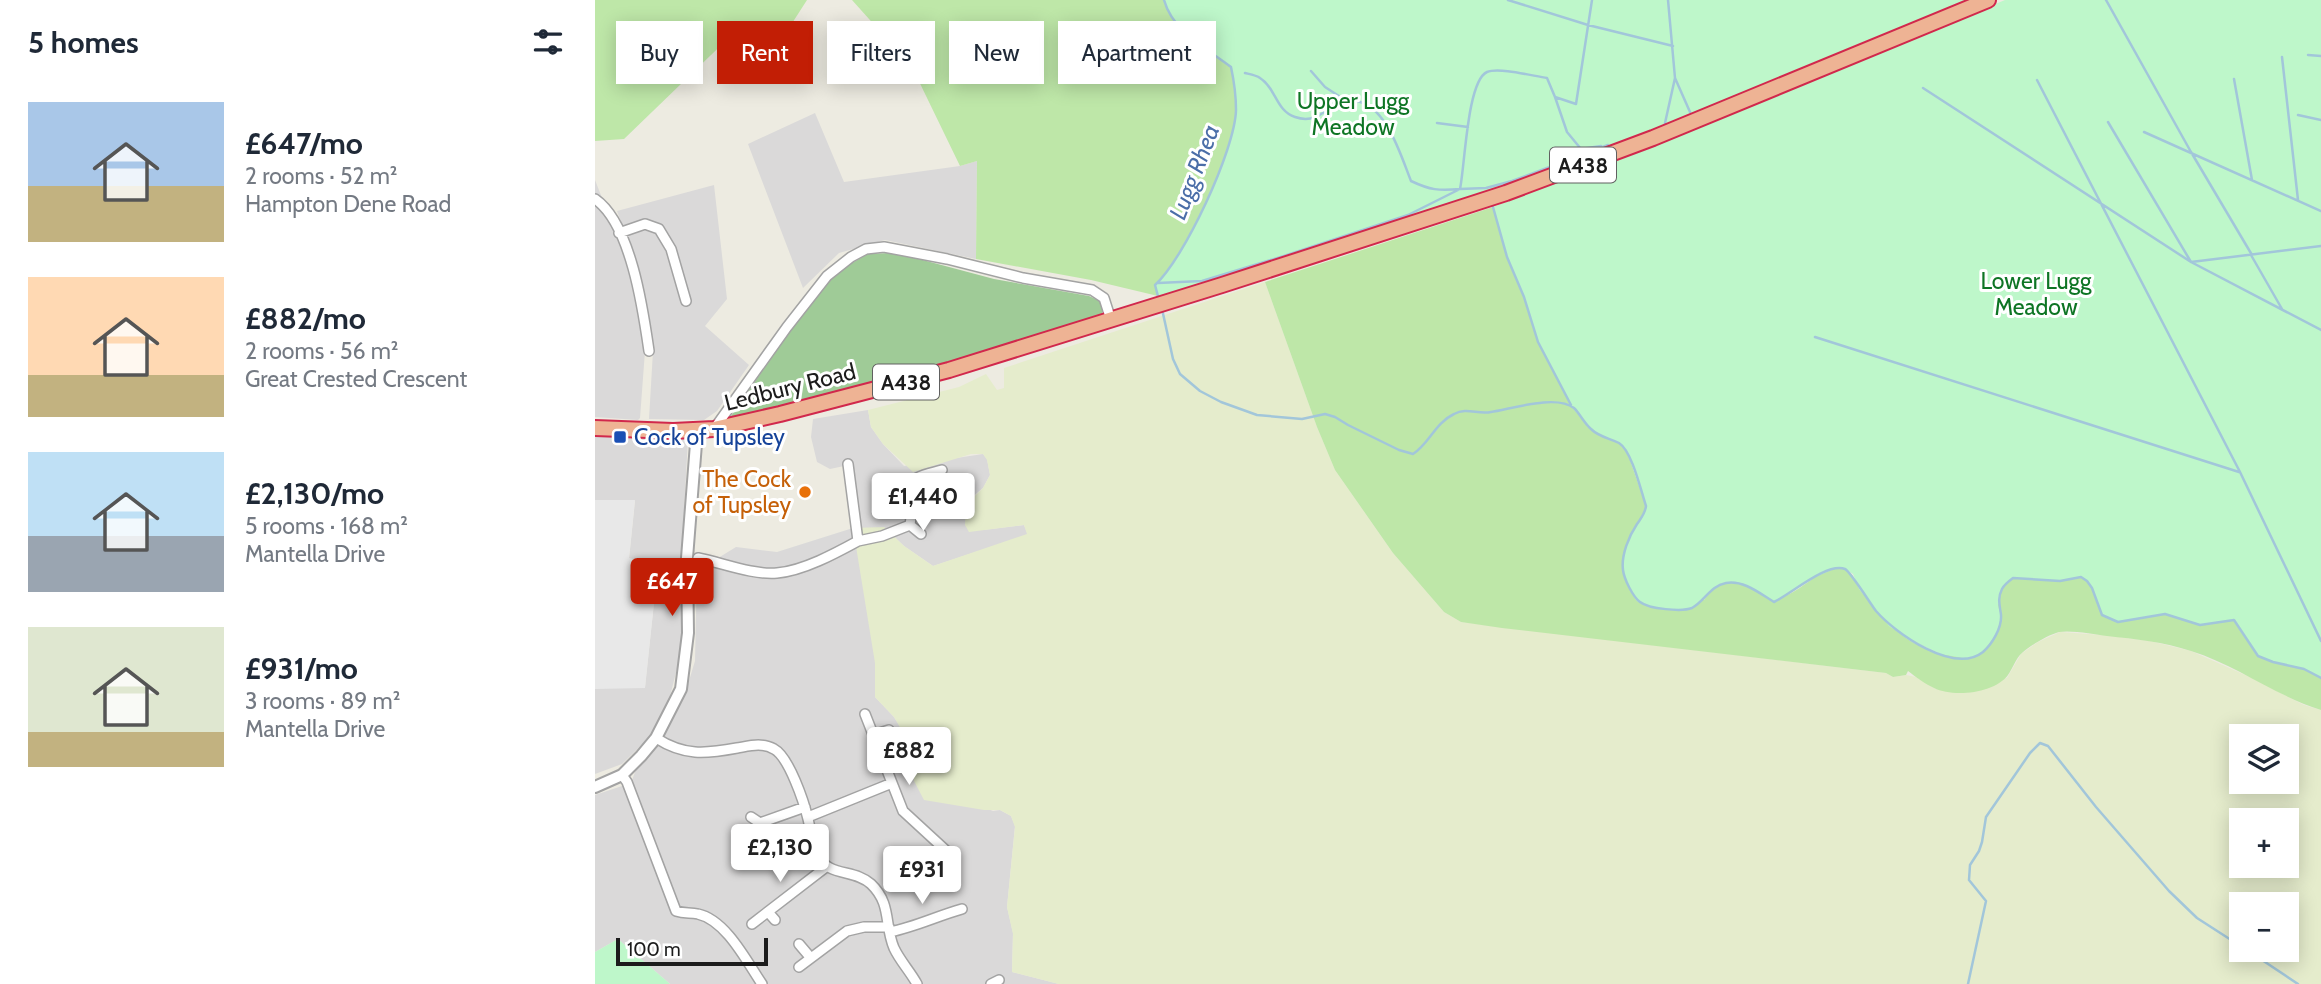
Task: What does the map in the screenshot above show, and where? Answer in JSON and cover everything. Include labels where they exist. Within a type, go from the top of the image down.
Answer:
[{"type":"highway","name":"A438","points":[[1111,320],[1414,224],[1591,162],[1988,0]]},
{"type":"highway","name":"Ledbury Road","points":[[595,428],[697,431],[714,429],[949,370],[1111,320]]},
{"type":"street","points":[[595,199],[607,207],[632,264],[643,304],[649,351]]},
{"type":"street","points":[[619,233],[645,224],[659,229],[671,249],[686,301]]},
{"type":"street","points":[[714,429],[827,276],[866,249],[884,247],[1091,290],[1104,298],[1111,320]]},
{"type":"street","points":[[595,787],[622,775],[656,738],[681,689],[688,633],[687,558],[697,431]]},
{"type":"street","points":[[848,464],[858,541]]},
{"type":"street","points":[[907,491],[909,483],[915,478],[942,470]]},
{"type":"street","points":[[899,484],[912,500],[911,525]]},
{"type":"street","points":[[698,558],[751,571],[778,573],[824,559],[858,541],[882,536],[911,525]]},
{"type":"street","points":[[911,525],[921,534]]},
{"type":"street","points":[[865,715],[903,811],[953,857]]},
{"type":"street","points":[[873,735],[889,730]]},
{"type":"street","points":[[656,738],[669,747],[691,752],[753,745],[772,747],[778,751],[807,812],[818,856],[826,867],[856,875],[871,884],[884,902],[897,954],[917,984]]},
{"type":"street","points":[[622,775],[677,911],[698,914],[715,922],[730,937],[762,984]]},
{"type":"street","points":[[751,817],[760,824],[807,812],[892,783]]},
{"type":"street","points":[[752,924],[826,867]]},
{"type":"street","points":[[799,967],[847,931],[864,927],[909,928],[936,916],[962,909]]},
{"type":"street","points":[[768,912],[775,920]]},
{"type":"street","points":[[799,944],[810,957]]},
{"type":"shaded area","points":[[815,113],[844,182],[960,166],[977,161],[976,259],[885,240],[839,253],[803,288],[748,144]]},
{"type":"shaded area","points":[[595,180],[626,259],[638,305],[645,351],[638,420],[595,417]]},
{"type":"shaded area","points":[[714,185],[727,299],[705,326],[749,365],[717,411],[704,420],[649,419],[653,351],[639,271],[617,211]]},
{"type":"shaded area","points":[[868,410],[871,427],[904,466],[983,454],[987,459],[990,475],[983,488],[972,497],[983,530],[1024,525],[1028,535],[933,566],[904,546],[884,527],[875,697],[894,717],[912,746],[914,781],[1011,816],[1015,826],[1007,907],[1013,933],[1012,972],[1059,984],[670,984],[618,939],[595,952],[595,795],[631,783],[635,772],[685,694],[695,661],[697,571],[736,547],[777,552],[853,528],[844,466],[830,469],[817,462],[811,437],[813,419]]},
{"type":"shaded area","points":[[595,434],[688,439],[682,549],[683,631],[669,700],[655,732],[622,764],[595,774],[595,689],[645,687],[658,565],[629,559],[635,501],[595,500]]},
{"type":"shaded area","points":[[595,500],[635,500],[629,558],[658,565],[645,688],[595,689]]},
{"type":"green space","points":[[595,0],[807,0],[794,21],[717,21],[717,49],[703,63],[703,21],[616,21],[616,84],[681,84],[624,139],[595,141]]},
{"type":"green space","points":[[852,0],[1164,0],[1175,21],[1058,21],[1058,84],[1216,84],[1216,56],[1231,67],[1236,110],[1227,150],[1218,176],[1193,228],[1180,252],[1155,285],[1158,296],[1091,280],[976,259],[977,161],[960,166],[920,84],[935,84],[935,21],[871,21]]},
{"type":"green space","name":"Upper Lugg Meadow","points":[[1164,0],[1966,0],[1682,119],[1555,168],[1255,267],[1158,296],[1155,285],[1180,252],[1218,176],[1227,151],[1236,110],[1231,67],[1216,56],[1216,21],[1175,21]]},
{"type":"green space","name":"Lower Lugg Meadow","points":[[2005,0],[2321,0],[2321,678],[2304,669],[2258,656],[2234,620],[2200,625],[2165,614],[2118,622],[2102,615],[2092,588],[2081,577],[2060,581],[2013,578],[2002,588],[1998,605],[2001,617],[1996,636],[1982,652],[1969,659],[1940,654],[1889,626],[1859,589],[1853,574],[1845,569],[1834,569],[1813,578],[1774,602],[1751,587],[1724,583],[1714,587],[1700,603],[1685,610],[1641,604],[1625,579],[1624,555],[1646,506],[1629,457],[1621,444],[1591,430],[1572,407],[1538,342],[1524,297],[1507,257],[1493,207],[1672,138]]},
{"type":"green space","points":[[1493,207],[1507,257],[1572,407],[1591,430],[1621,444],[1629,457],[1646,506],[1645,513],[1636,525],[1622,569],[1638,601],[1704,600],[1715,588],[1735,582],[1773,597],[1784,596],[1822,573],[1838,568],[1851,574],[1865,596],[1901,634],[1940,654],[1998,605],[2002,588],[2013,578],[2060,581],[2081,577],[2092,588],[2102,615],[2165,614],[2182,619],[2220,622],[2234,620],[2258,656],[2304,669],[2321,678],[2321,710],[2191,651],[2149,641],[2083,632],[2059,632],[2040,641],[2022,653],[2008,675],[1994,686],[1974,692],[1952,693],[1931,686],[1908,671],[1906,675],[1893,677],[1886,673],[1502,628],[1461,622],[1444,612],[1393,553],[1335,470],[1265,282]]},
{"type":"green space","points":[[889,253],[994,279],[1089,296],[1102,302],[1102,316],[913,372],[729,419],[806,308],[826,284],[845,267],[868,254]]},
{"type":"green space","points":[[1265,282],[1335,470],[1393,553],[1444,612],[1461,622],[1886,673],[1893,677],[1906,675],[1916,677],[1936,689],[2007,678],[2021,654],[2060,632],[2150,641],[2191,651],[2252,678],[2304,705],[2321,710],[2321,984],[1059,984],[1012,972],[1013,934],[1007,907],[1015,827],[1011,816],[1000,810],[924,800],[914,781],[911,746],[894,717],[875,697],[875,663],[853,528],[884,527],[904,546],[933,566],[1027,534],[1024,525],[969,532],[965,525],[966,505],[983,488],[990,475],[983,454],[971,454],[913,472],[883,444],[871,427],[868,410],[959,387],[986,374],[997,390],[1004,388],[1004,368]]},
{"type":"green space","points":[[618,939],[670,984],[595,984],[595,952]]},
{"type":"waterway","name":"Lugg Rhea","points":[[1159,300],[1155,285],[1180,252],[1206,203],[1227,151],[1236,110],[1231,67],[1182,30],[1168,11],[1164,0]]},
{"type":"waterway","points":[[1508,0],[1588,25],[1673,46]]},
{"type":"waterway","points":[[1592,0],[1576,104],[1555,97],[1567,132],[1581,149],[1601,146]]},
{"type":"waterway","points":[[1665,123],[1675,78],[1668,0]]},
{"type":"waterway","points":[[2106,0],[2252,255]]},
{"type":"waterway","points":[[2308,55],[2321,56]]},
{"type":"waterway","points":[[2282,57],[2298,200]]},
{"type":"waterway","points":[[1311,71],[1325,87],[1345,100]]},
{"type":"waterway","points":[[1245,73],[1257,76],[1265,82],[1284,110],[1301,119],[1316,117],[1341,101],[1366,104],[1384,121],[1411,181],[1440,190],[1460,189],[1471,107],[1480,79],[1487,72],[1508,71],[1547,78],[1555,97]]},
{"type":"waterway","points":[[1675,78],[1690,112]]},
{"type":"waterway","points":[[2234,79],[2252,180]]},
{"type":"waterway","points":[[2037,80],[2240,472],[2321,641]]},
{"type":"waterway","points":[[1923,88],[2191,262],[2321,246]]},
{"type":"waterway","points":[[2298,115],[2321,120]]},
{"type":"waterway","points":[[2108,122],[2191,262],[2321,330]]},
{"type":"waterway","points":[[1437,123],[1468,127]]},
{"type":"waterway","points":[[2144,132],[2321,211]]},
{"type":"waterway","points":[[1158,283],[1202,281],[1284,256],[1408,215],[1460,189],[1486,188],[1512,181],[1608,145]]},
{"type":"waterway","points":[[1493,207],[1507,257],[1524,297],[1538,342],[1571,405]]},
{"type":"waterway","points":[[2251,255],[2282,309]]},
{"type":"waterway","name":"Lugg Rhea","points":[[1162,309],[1173,359],[1180,374],[1200,391],[1257,415],[1302,419],[1325,414],[1399,450],[1413,454],[1447,418],[1459,412],[1486,413],[1545,402],[1566,404],[1574,408],[1594,432],[1624,447],[1632,462],[1646,506],[1626,546],[1623,570],[1635,596],[1640,602],[1651,606],[1674,610],[1692,608],[1716,587],[1726,583],[1739,583],[1774,602],[1819,574],[1837,568],[1845,569],[1876,611],[1911,640],[1941,655],[1971,658],[1983,652],[1996,635],[2001,620],[2000,593],[2013,578],[2060,581],[2081,577],[2092,588],[2102,615],[2118,622],[2165,614],[2200,625],[2234,620],[2258,656],[2304,669],[2321,678]]},
{"type":"waterway","points":[[1815,337],[2239,472]]},
{"type":"waterway","points":[[1968,984],[1986,901],[1969,880],[1970,865],[1979,851],[1986,817],[2030,753],[2040,743],[2048,746],[2096,807],[2169,891],[2197,918],[2229,939]]},
{"type":"waterway","points":[[2265,962],[2298,984]]},
{"type":"place","name":"Cock of Tupsley","points":[[620,437]]},
{"type":"place","name":"The Cock of Tupsley","points":[[805,492]]}]
